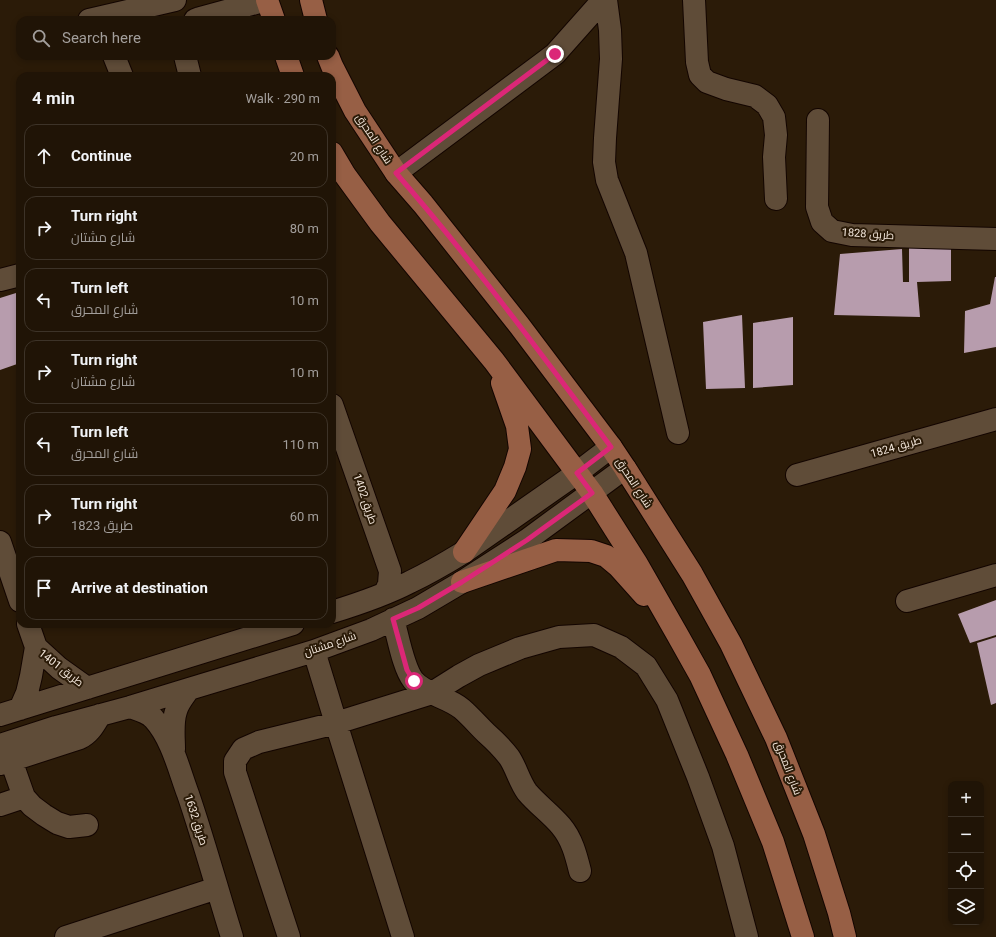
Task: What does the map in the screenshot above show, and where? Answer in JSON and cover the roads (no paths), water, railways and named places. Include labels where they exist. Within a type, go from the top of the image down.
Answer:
[{"type":"main road","points":[[267,0],[273,16]]},
{"type":"main road","points":[[311,0],[315,16]]},
{"type":"main road","name":"شارع المحرق","points":[[330,60],[335,72]]},
{"type":"main road","name":"شارع المحرق","points":[[336,74],[355,111],[396,173],[423,204],[519,325],[611,447],[692,574],[731,644],[776,738],[814,834],[845,937]]},
{"type":"main road","points":[[336,161],[344,175],[380,223],[494,361],[592,493],[637,564],[700,675],[737,755],[773,842],[803,937]]},
{"type":"main road","points":[[464,552],[505,491],[516,467],[520,449],[517,426],[494,361]]},
{"type":"main road","points":[[462,582],[556,550],[591,550],[606,556],[618,566],[677,634]]},
{"type":"street","points":[[113,16],[175,0]]},
{"type":"street","points":[[207,16],[267,0]]},
{"type":"street","points":[[396,173],[555,54],[604,0]]},
{"type":"street","points":[[604,0],[610,30],[611,59],[604,162],[607,180],[636,253],[678,433]]},
{"type":"street","points":[[694,0],[697,62],[700,75],[707,82],[726,89],[755,96],[766,105],[774,117],[776,136],[774,157],[776,199]]},
{"type":"street","points":[[116,60],[120,72]]},
{"type":"street","points":[[186,60],[189,72]]},
{"type":"street","name":"طريق 1828","points":[[818,120],[817,207],[822,222],[832,231],[852,235],[996,239]]},
{"type":"street","points":[[0,280],[16,276]]},
{"type":"street","name":"طريق 1402","points":[[336,416],[390,570],[389,584],[385,593]]},
{"type":"street","name":"طريق 1824","points":[[797,475],[996,419]]},
{"type":"street","points":[[344,640],[336,623],[337,610],[385,593],[429,573],[464,552],[577,473],[611,447]]},
{"type":"street","name":"شارع مشتان","points":[[4,756],[56,727],[130,707],[314,651],[371,630],[418,608],[462,582],[527,540],[625,468]]},
{"type":"street","points":[[0,542],[16,589]]},
{"type":"street","points":[[907,601],[996,575]]},
{"type":"street","points":[[393,619],[407,670],[414,681],[424,689],[453,702],[461,708],[503,749],[510,758],[519,779],[526,790],[561,826],[572,844],[580,871]]},
{"type":"street","name":"طريق 1401","points":[[29,628],[36,647],[59,668],[87,688]]},
{"type":"street","points":[[10,712],[280,628]]},
{"type":"street","points":[[289,937],[235,772],[236,761],[243,749],[259,742],[336,723],[432,693],[479,665],[520,648],[559,637],[594,634],[621,646],[646,666],[667,700],[698,777],[723,846],[746,937]]},
{"type":"street","name":"طريق 1401","points":[[10,712],[27,693],[36,647]]},
{"type":"street","points":[[314,651],[403,937]]},
{"type":"street","name":"طريق 1632","points":[[174,752],[174,721],[176,710],[189,689]]},
{"type":"street","name":"طريق 1632","points":[[130,707],[144,712],[154,718],[162,729],[174,752],[205,845],[232,937]]},
{"type":"street","points":[[4,756],[24,797],[32,806],[57,823],[69,826],[87,825]]},
{"type":"street","points":[[0,805],[24,797]]},
{"type":"street","points":[[80,935],[217,888]]}]
